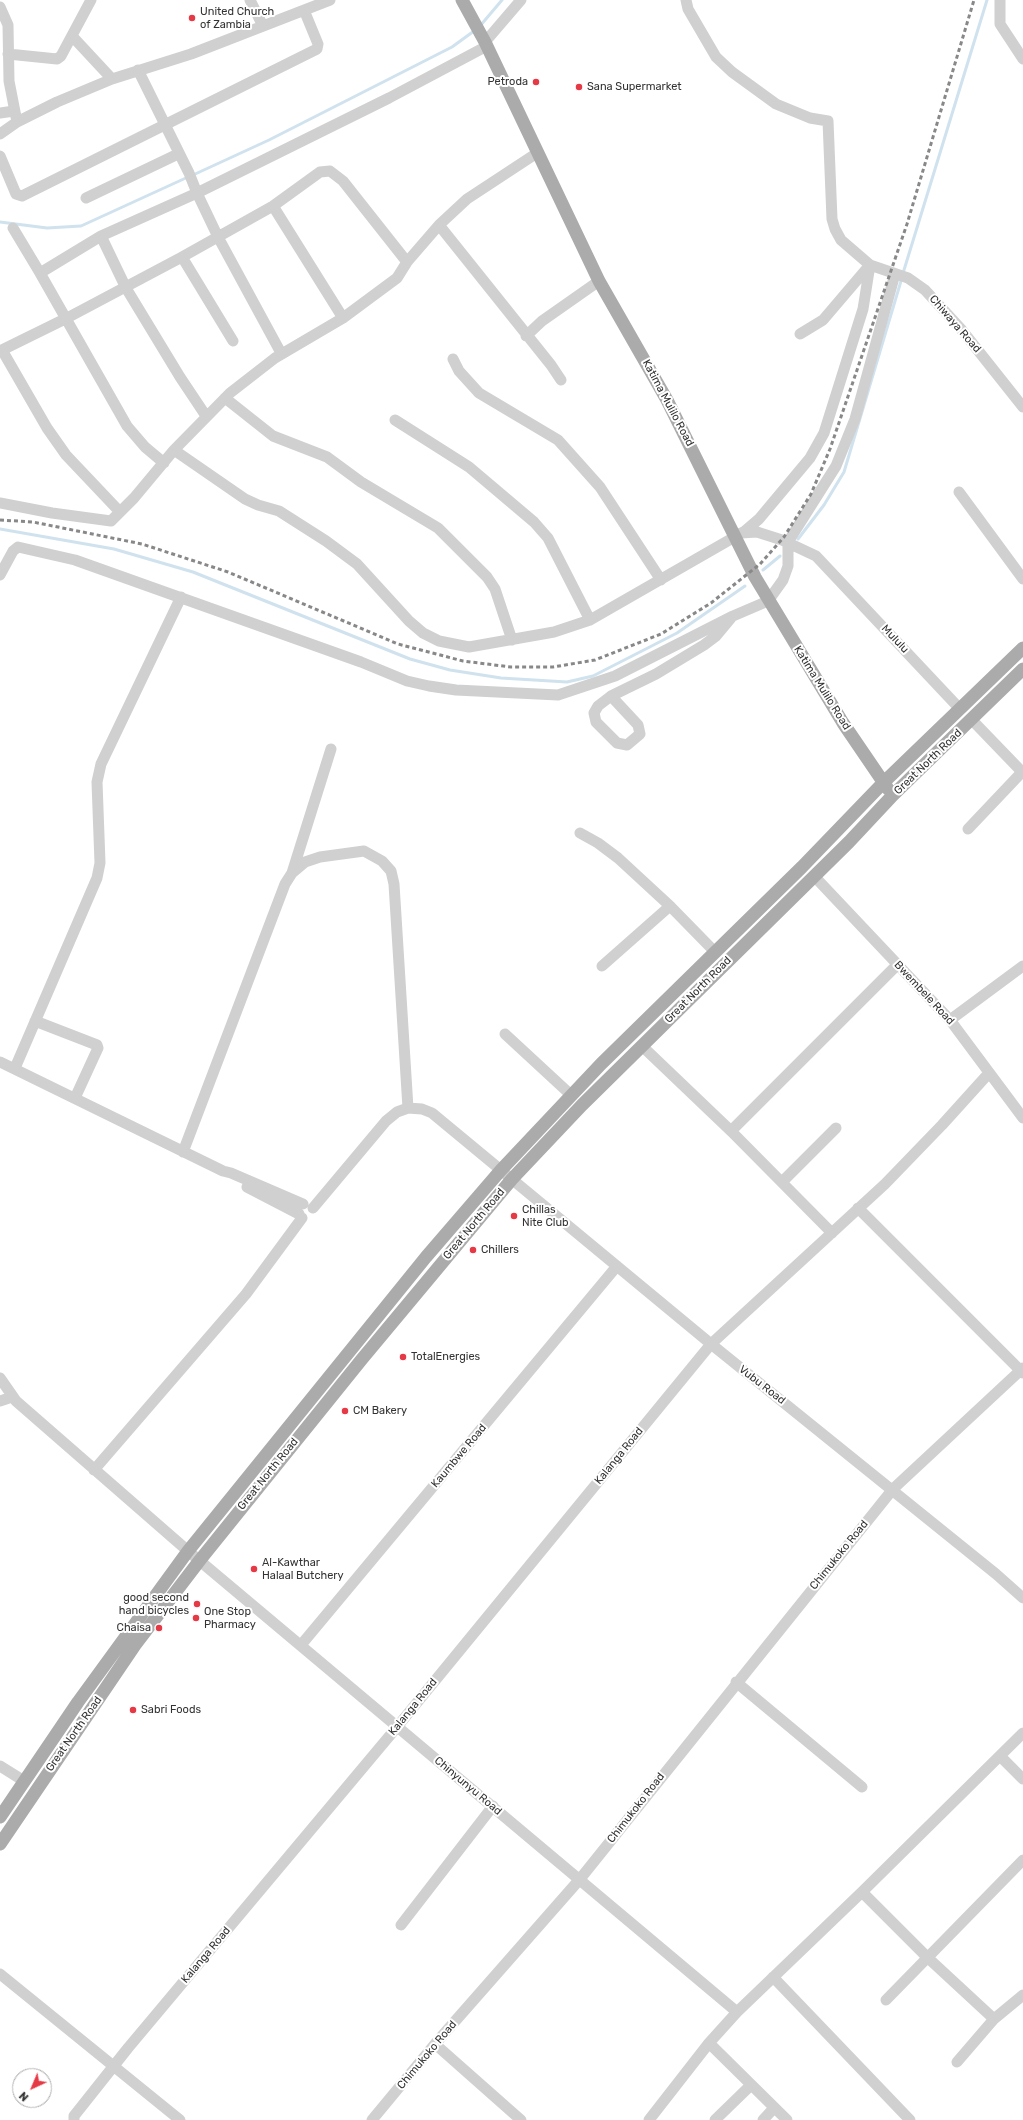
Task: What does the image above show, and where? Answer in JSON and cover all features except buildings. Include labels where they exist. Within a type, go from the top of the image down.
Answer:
[{"type":"main road","name":"Katima Mulilo Road","points":[[462,0],[482,37],[600,281],[670,407],[737,535],[768,601],[843,723],[883,783],[893,795]]},
{"type":"main road","name":"Great North Road","points":[[0,1817],[82,1696],[188,1551],[426,1257],[501,1170],[571,1095],[802,867],[883,783],[1023,648]]},
{"type":"main road","name":"Great North Road","points":[[0,1844],[135,1646],[200,1560],[362,1359],[512,1179],[582,1105],[814,876],[893,795],[1023,669]]},
{"type":"street","points":[[8,54],[57,59],[61,56],[91,0]]},
{"type":"street","points":[[250,0],[263,26]]},
{"type":"street","points":[[0,134],[15,117],[112,79],[191,54],[330,0]]},
{"type":"street","points":[[40,273],[101,236],[389,98],[482,37],[521,0]]},
{"type":"street","points":[[686,0],[688,9],[716,57],[732,72],[776,104],[810,118],[828,121],[834,229],[841,240],[870,265]]},
{"type":"street","points":[[1000,0],[1000,24],[1023,59]]},
{"type":"street","points":[[0,7],[8,25],[9,81],[15,117]]},
{"type":"street","points":[[0,156],[16,194],[22,196],[317,49],[318,44],[304,10]]},
{"type":"street","points":[[72,36],[112,79]]},
{"type":"street","points":[[138,70],[178,154],[189,173],[195,190],[218,237],[281,353]]},
{"type":"street","points":[[0,113],[15,117]]},
{"type":"street","points":[[0,503],[111,521],[174,450],[225,398],[281,353],[343,318],[397,278],[406,262],[439,224],[467,199],[537,153]]},
{"type":"street","points":[[86,198],[178,154]]},
{"type":"street","points":[[120,512],[66,455],[47,428],[1,349],[67,318],[182,257],[273,206],[320,172],[330,171],[342,181],[406,262]]},
{"type":"street","points":[[273,206],[343,318]]},
{"type":"street","points":[[439,224],[561,380]]},
{"type":"street","points":[[13,228],[67,318],[127,426],[146,448],[164,463]]},
{"type":"street","points":[[101,236],[126,288],[180,377],[206,416]]},
{"type":"street","points":[[182,257],[233,342]]},
{"type":"street","points":[[800,334],[823,320],[870,265]]},
{"type":"street","points":[[174,450],[245,499],[258,505],[279,510],[332,545],[357,564],[409,621],[423,633],[446,643],[469,646],[554,632],[590,620],[737,535],[759,518],[798,473],[810,458],[824,433],[863,309],[870,265]]},
{"type":"street","name":"Chiwaya Road","points":[[870,265],[908,278],[925,290],[962,329],[1023,407]]},
{"type":"street","points":[[0,575],[13,551],[22,547],[74,560],[361,662],[406,681],[456,690],[558,695],[616,676],[733,616],[768,601],[784,580],[788,566],[788,542],[836,466],[855,419],[895,274]]},
{"type":"street","points":[[526,336],[542,321],[600,281]]},
{"type":"street","points":[[453,358],[459,372],[479,393],[558,440],[600,487],[661,580]]},
{"type":"street","points":[[225,398],[273,436],[327,456],[361,482],[438,528],[487,577],[495,589],[512,640]]},
{"type":"street","points":[[395,420],[469,467],[534,522],[548,538],[590,620]]},
{"type":"street","points":[[959,492],[1023,579]]},
{"type":"street","name":"Mululu","points":[[737,535],[757,532],[788,542],[816,556],[831,570],[960,709]]},
{"type":"street","points":[[15,1068],[97,878],[100,863],[97,782],[100,764],[181,597]]},
{"type":"street","points":[[611,696],[638,724],[640,734],[627,745],[616,743],[596,722],[594,713],[598,706],[611,696],[656,674],[704,645],[720,632],[733,616]]},
{"type":"street","points":[[968,829],[1023,772],[972,720]]},
{"type":"street","points":[[183,1152],[285,884],[292,873],[331,749]]},
{"type":"street","points":[[580,833],[598,843],[618,858],[670,906],[715,952]]},
{"type":"street","points":[[94,1470],[246,1294],[304,1211],[386,1120],[397,1112],[408,1108],[394,884],[391,871],[382,861],[364,851],[305,862],[292,873]]},
{"type":"street","name":"Bwembele Road","points":[[814,876],[950,1020],[1023,1118]]},
{"type":"street","points":[[602,966],[670,906]]},
{"type":"street","points":[[731,1131],[898,964]]},
{"type":"street","points":[[950,1020],[1023,966]]},
{"type":"street","points":[[35,1021],[97,1045],[98,1048],[75,1098]]},
{"type":"street","points":[[505,1034],[571,1095]]},
{"type":"street","points":[[642,1046],[731,1131],[832,1233]]},
{"type":"street","points":[[0,1062],[15,1068],[183,1152],[223,1171],[231,1173],[304,1211]]},
{"type":"street","name":"Kalanga Road","points":[[74,2120],[74,2116],[114,2067],[397,1727],[711,1344],[832,1233],[915,1154],[989,1073]]},
{"type":"street","name":"Vubu Road","points":[[408,1108],[422,1109],[432,1113],[711,1344],[893,1489],[1023,1598]]},
{"type":"street","points":[[782,1182],[836,1128]]},
{"type":"street","points":[[858,1208],[1022,1370]]},
{"type":"street","name":"Kaumbwe Road","points":[[301,1645],[617,1266]]},
{"type":"street","name":"Chimukoko Road","points":[[372,2120],[435,2044],[580,1879],[736,1682],[893,1489],[1022,1370]]},
{"type":"street","name":"Chinyunyu Road","points":[[0,1378],[12,1397],[188,1551],[737,2012]]},
{"type":"street","points":[[0,1401],[12,1397]]},
{"type":"street","points":[[736,1682],[862,1787]]},
{"type":"street","points":[[649,2120],[709,2043],[737,2012],[1001,1757],[1023,1733]]},
{"type":"street","points":[[1001,1757],[1023,1779]]},
{"type":"street","points":[[0,1766],[24,1781]]},
{"type":"street","points":[[402,1925],[493,1806]]},
{"type":"street","points":[[886,2000],[1023,1860]]},
{"type":"street","points":[[862,1892],[927,1957],[994,2019]]},
{"type":"street","points":[[0,1974],[180,2120]]},
{"type":"street","points":[[773,1978],[906,2118]]},
{"type":"street","points":[[957,2062],[994,2019],[1023,1995]]},
{"type":"street","points":[[709,2043],[787,2120]]},
{"type":"street","points":[[435,2044],[521,2120]]},
{"type":"street","points":[[715,2120],[751,2086]]},
{"type":"street","points":[[763,2120],[774,2108]]},
{"type":"waterway","points":[[480,26],[502,0]]},
{"type":"waterway","points":[[904,270],[987,0]]},
{"type":"waterway","points":[[193,175],[269,140],[452,47],[474,31]]},
{"type":"waterway","points":[[0,222],[47,228],[81,226],[188,177]]},
{"type":"waterway","points":[[798,539],[824,505],[844,472],[901,281]]},
{"type":"waterway","points":[[0,529],[114,549],[193,572],[410,659],[450,670],[501,678],[567,682],[593,676],[677,633],[745,586]]},
{"type":"waterway","points":[[763,570],[780,556]]},
{"type":"railway","points":[[0,520],[33,522],[142,544],[228,572],[398,644],[463,661],[511,667],[553,667],[595,660],[661,634],[711,603],[760,564],[784,537],[811,494],[830,449],[907,224],[974,0]]},
{"type":"place","name":"United Church of Zambia","points":[[192,18]]},
{"type":"place","name":"Petroda","points":[[536,82]]},
{"type":"place","name":"Sana Supermarket","points":[[579,87]]},
{"type":"place","name":"Chillas Nite Club","points":[[514,1216]]},
{"type":"place","name":"Chillers","points":[[473,1250]]},
{"type":"place","name":"TotalEnergies","points":[[403,1357]]},
{"type":"place","name":"CM Bakery","points":[[345,1411]]},
{"type":"place","name":"Al-Kawthar Halaal Butchery","points":[[254,1569]]},
{"type":"place","name":"good second hand bicycles","points":[[197,1604]]},
{"type":"place","name":"One Stop Pharmacy","points":[[196,1618]]},
{"type":"place","name":"Chaisa","points":[[159,1628]]},
{"type":"place","name":"Sabri Foods","points":[[133,1710]]}]
